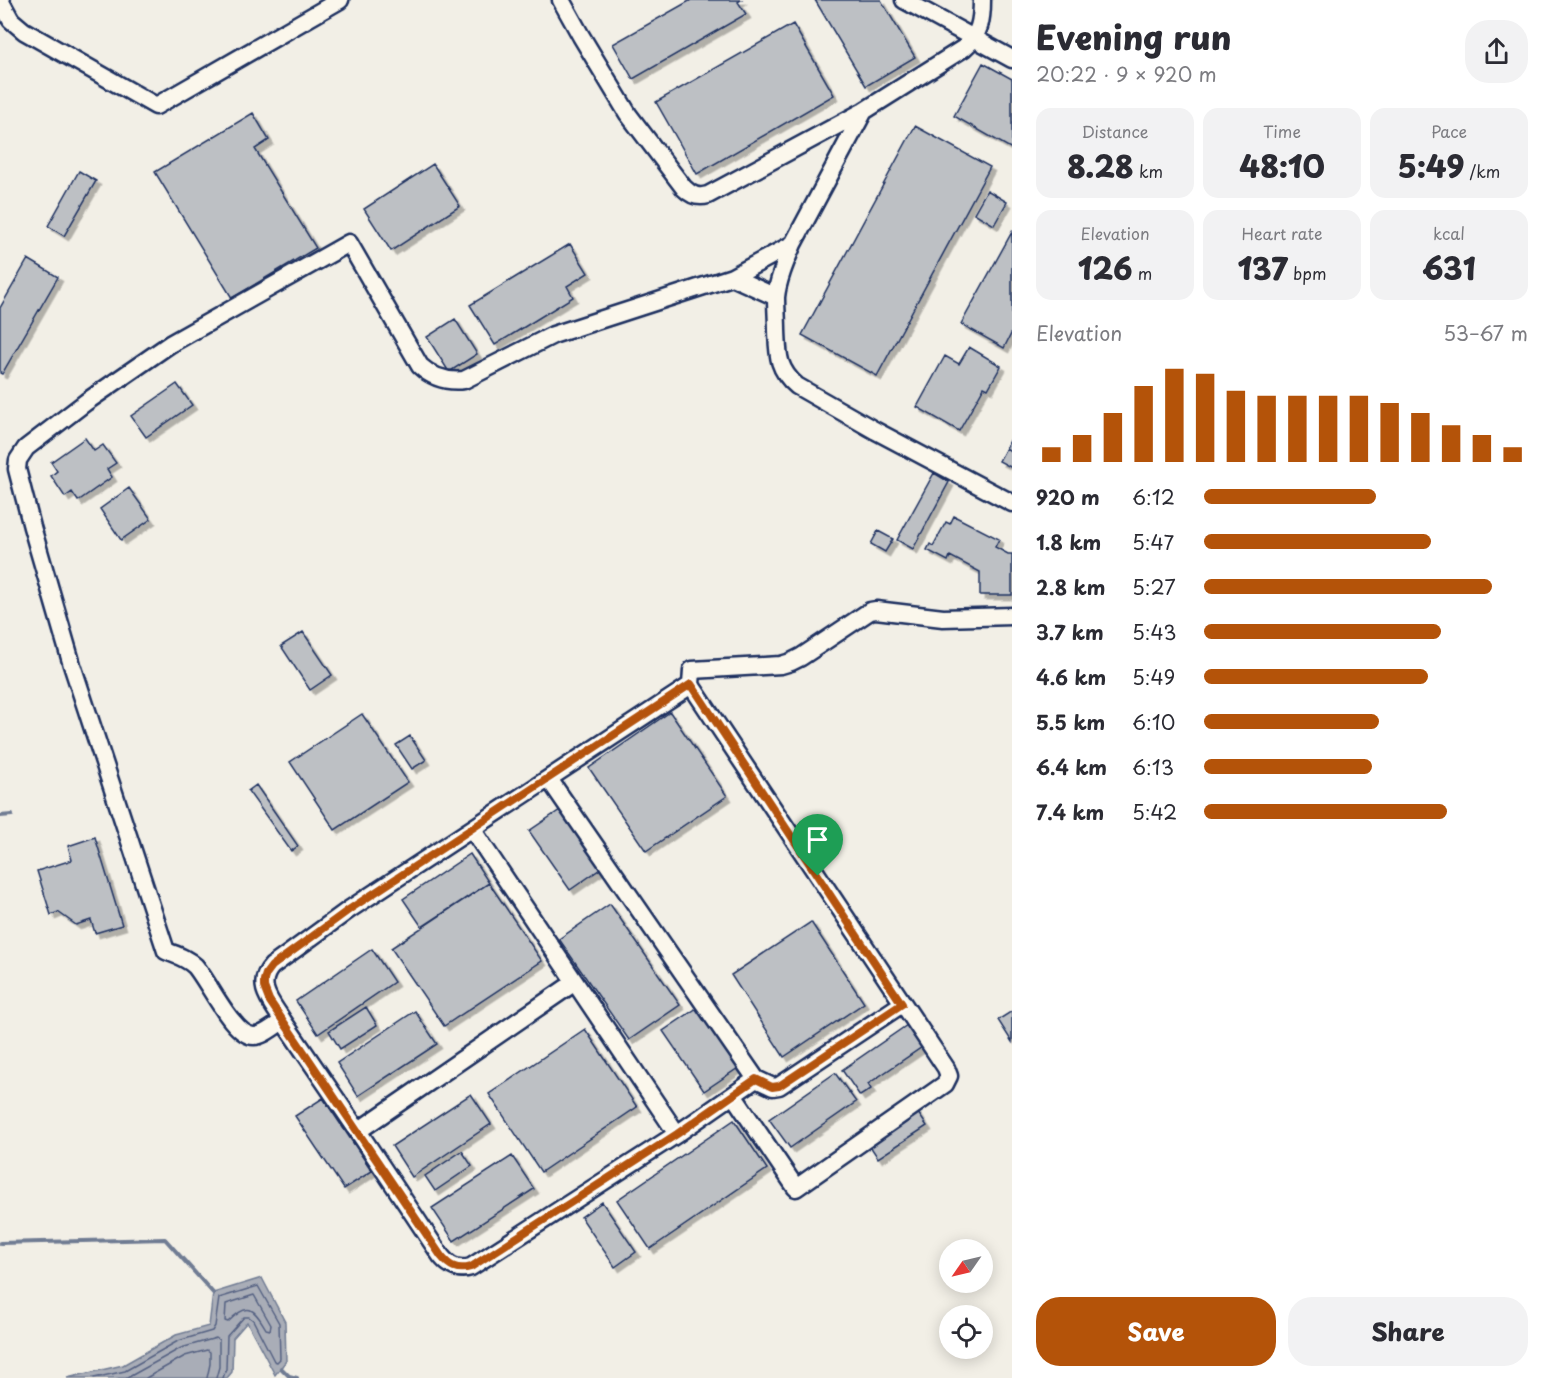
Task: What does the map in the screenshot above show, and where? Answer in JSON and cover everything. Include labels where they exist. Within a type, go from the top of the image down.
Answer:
[{"type":"lane","points":[[0,0],[11,20],[24,31],[156,106],[340,0]]},
{"type":"lane","points":[[561,0],[580,36],[628,114],[684,188],[699,197],[708,195],[864,111],[956,54],[970,43],[978,32],[982,20],[982,0]]},
{"type":"lane","points":[[904,0],[1012,59]]},
{"type":"lane","points":[[864,111],[793,244],[784,266],[776,297],[778,357],[784,372],[797,386],[876,431],[1012,502]]},
{"type":"lane","points":[[283,1021],[261,1035],[248,1035],[240,1031],[194,966],[166,951],[72,665],[17,469],[20,456],[26,448],[86,402],[170,344],[349,243],[420,366],[435,377],[453,381],[464,380],[553,335],[732,277],[793,244]]},
{"type":"lane","points":[[732,277],[776,297]]},
{"type":"lane","points":[[733,1095],[796,1188],[945,1084],[948,1080],[948,1071],[691,684],[692,670],[781,665],[791,662],[870,611],[943,618],[1012,616]]},
{"type":"lane","points":[[691,684],[350,909],[272,966],[266,974],[264,987],[283,1021],[441,1256],[451,1266],[464,1269],[471,1267],[677,1134],[756,1079]]},
{"type":"lane","points":[[549,778],[756,1079],[772,1087],[779,1086],[902,1004]]},
{"type":"lane","points":[[472,829],[677,1134]]},
{"type":"lane","points":[[358,1131],[575,982]]},
{"type":"water","points":[[262,1278],[285,1322],[286,1361],[275,1375],[247,1322],[233,1338],[232,1372],[227,1378],[67,1378],[123,1365],[176,1335],[209,1326],[213,1293]]},
{"type":"building","points":[[691,0],[741,0],[738,2],[746,14],[633,79],[613,44]]},
{"type":"building","points":[[815,0],[881,0],[915,57],[866,86]]},
{"type":"building","points":[[793,24],[834,95],[697,174],[656,102]]},
{"type":"building","points":[[983,63],[1012,79],[1012,149],[954,116]]},
{"type":"building","points":[[253,113],[269,140],[255,149],[316,248],[232,298],[155,172]]},
{"type":"building","points":[[915,126],[990,167],[877,376],[802,335]]},
{"type":"building","points":[[433,164],[460,206],[391,251],[364,209]]},
{"type":"building","points":[[79,171],[96,181],[64,236],[48,226]]},
{"type":"building","points":[[987,190],[1007,202],[994,225],[974,213]]},
{"type":"building","points":[[1012,232],[1012,332],[1004,348],[961,324]]},
{"type":"building","points":[[570,244],[588,273],[567,286],[573,297],[495,345],[470,305]]},
{"type":"building","points":[[28,259],[58,277],[2,374],[0,373],[0,308]]},
{"type":"building","points":[[455,319],[477,354],[449,372],[427,337]]},
{"type":"building","points":[[969,347],[1001,366],[988,389],[984,387],[959,431],[917,407],[945,356],[959,364]]},
{"type":"building","points":[[177,384],[192,405],[146,437],[131,416]]},
{"type":"building","points":[[1012,437],[1012,452],[1006,448]]},
{"type":"building","points":[[85,438],[94,451],[103,445],[116,463],[107,469],[112,477],[78,501],[72,492],[65,497],[51,476],[57,471],[51,462]]},
{"type":"building","points":[[1006,448],[1012,452],[1012,468],[999,461]]},
{"type":"building","points":[[934,473],[949,482],[913,549],[897,540]]},
{"type":"building","points":[[129,488],[151,519],[121,540],[100,509]]},
{"type":"building","points":[[954,516],[999,539],[995,547],[1012,554],[1012,595],[980,595],[980,572],[950,556],[948,561],[927,550],[930,544],[933,546],[946,522],[950,524]]},
{"type":"building","points":[[878,531],[893,539],[885,552],[871,544]]},
{"type":"building","points":[[303,632],[332,675],[310,690],[281,646]]},
{"type":"building","points":[[670,712],[727,796],[646,851],[589,768]]},
{"type":"building","points":[[362,714],[408,782],[335,830],[290,762]]},
{"type":"building","points":[[410,736],[426,760],[412,769],[396,745]]},
{"type":"building","points":[[256,785],[298,846],[291,851],[248,791]]},
{"type":"building","points":[[563,808],[603,867],[570,890],[529,831]]},
{"type":"building","points":[[95,837],[122,925],[95,933],[91,920],[76,925],[58,912],[51,915],[37,871],[72,860],[68,846]]},
{"type":"building","points":[[470,854],[489,883],[422,927],[403,899]]},
{"type":"building","points":[[489,883],[542,961],[444,1026],[391,948]]},
{"type":"building","points":[[610,904],[680,1005],[629,1040],[559,939]]},
{"type":"building","points":[[811,922],[864,1003],[784,1057],[731,975]]},
{"type":"building","points":[[372,949],[394,982],[318,1034],[296,1001]]},
{"type":"building","points":[[366,1007],[377,1025],[340,1049],[329,1031]]},
{"type":"building","points":[[697,1008],[738,1068],[704,1091],[663,1031]]},
{"type":"building","points":[[415,1011],[437,1044],[358,1096],[337,1063]]},
{"type":"building","points":[[1012,1011],[1012,1042],[998,1020]]},
{"type":"building","points":[[910,1023],[925,1045],[868,1084],[871,1089],[860,1096],[842,1070]]},
{"type":"building","points":[[585,1029],[637,1107],[541,1172],[489,1094]]},
{"type":"building","points":[[835,1073],[856,1102],[790,1148],[769,1119]]},
{"type":"building","points":[[471,1094],[491,1124],[412,1177],[392,1146]]},
{"type":"building","points":[[323,1098],[372,1171],[344,1189],[295,1116]]},
{"type":"building","points":[[916,1110],[927,1126],[878,1158],[868,1143]]},
{"type":"building","points":[[734,1120],[767,1169],[650,1249],[617,1200]]},
{"type":"building","points":[[462,1151],[472,1166],[435,1191],[425,1176]]},
{"type":"building","points":[[512,1156],[534,1189],[454,1241],[432,1208]]},
{"type":"building","points":[[602,1202],[636,1252],[615,1267],[581,1217]]},
{"type":"waterway","points":[[0,816],[12,815]]},
{"type":"waterway","points":[[0,1243],[165,1239],[213,1293]]},
{"type":"waterway","points":[[281,1368],[289,1376],[297,1378]]},
{"type":"route","points":[[691,684],[818,876],[902,1004],[779,1086],[772,1087],[756,1079],[677,1134],[471,1267],[464,1269],[451,1266],[441,1256],[265,992],[264,980],[272,966],[350,909],[691,684]]}]
